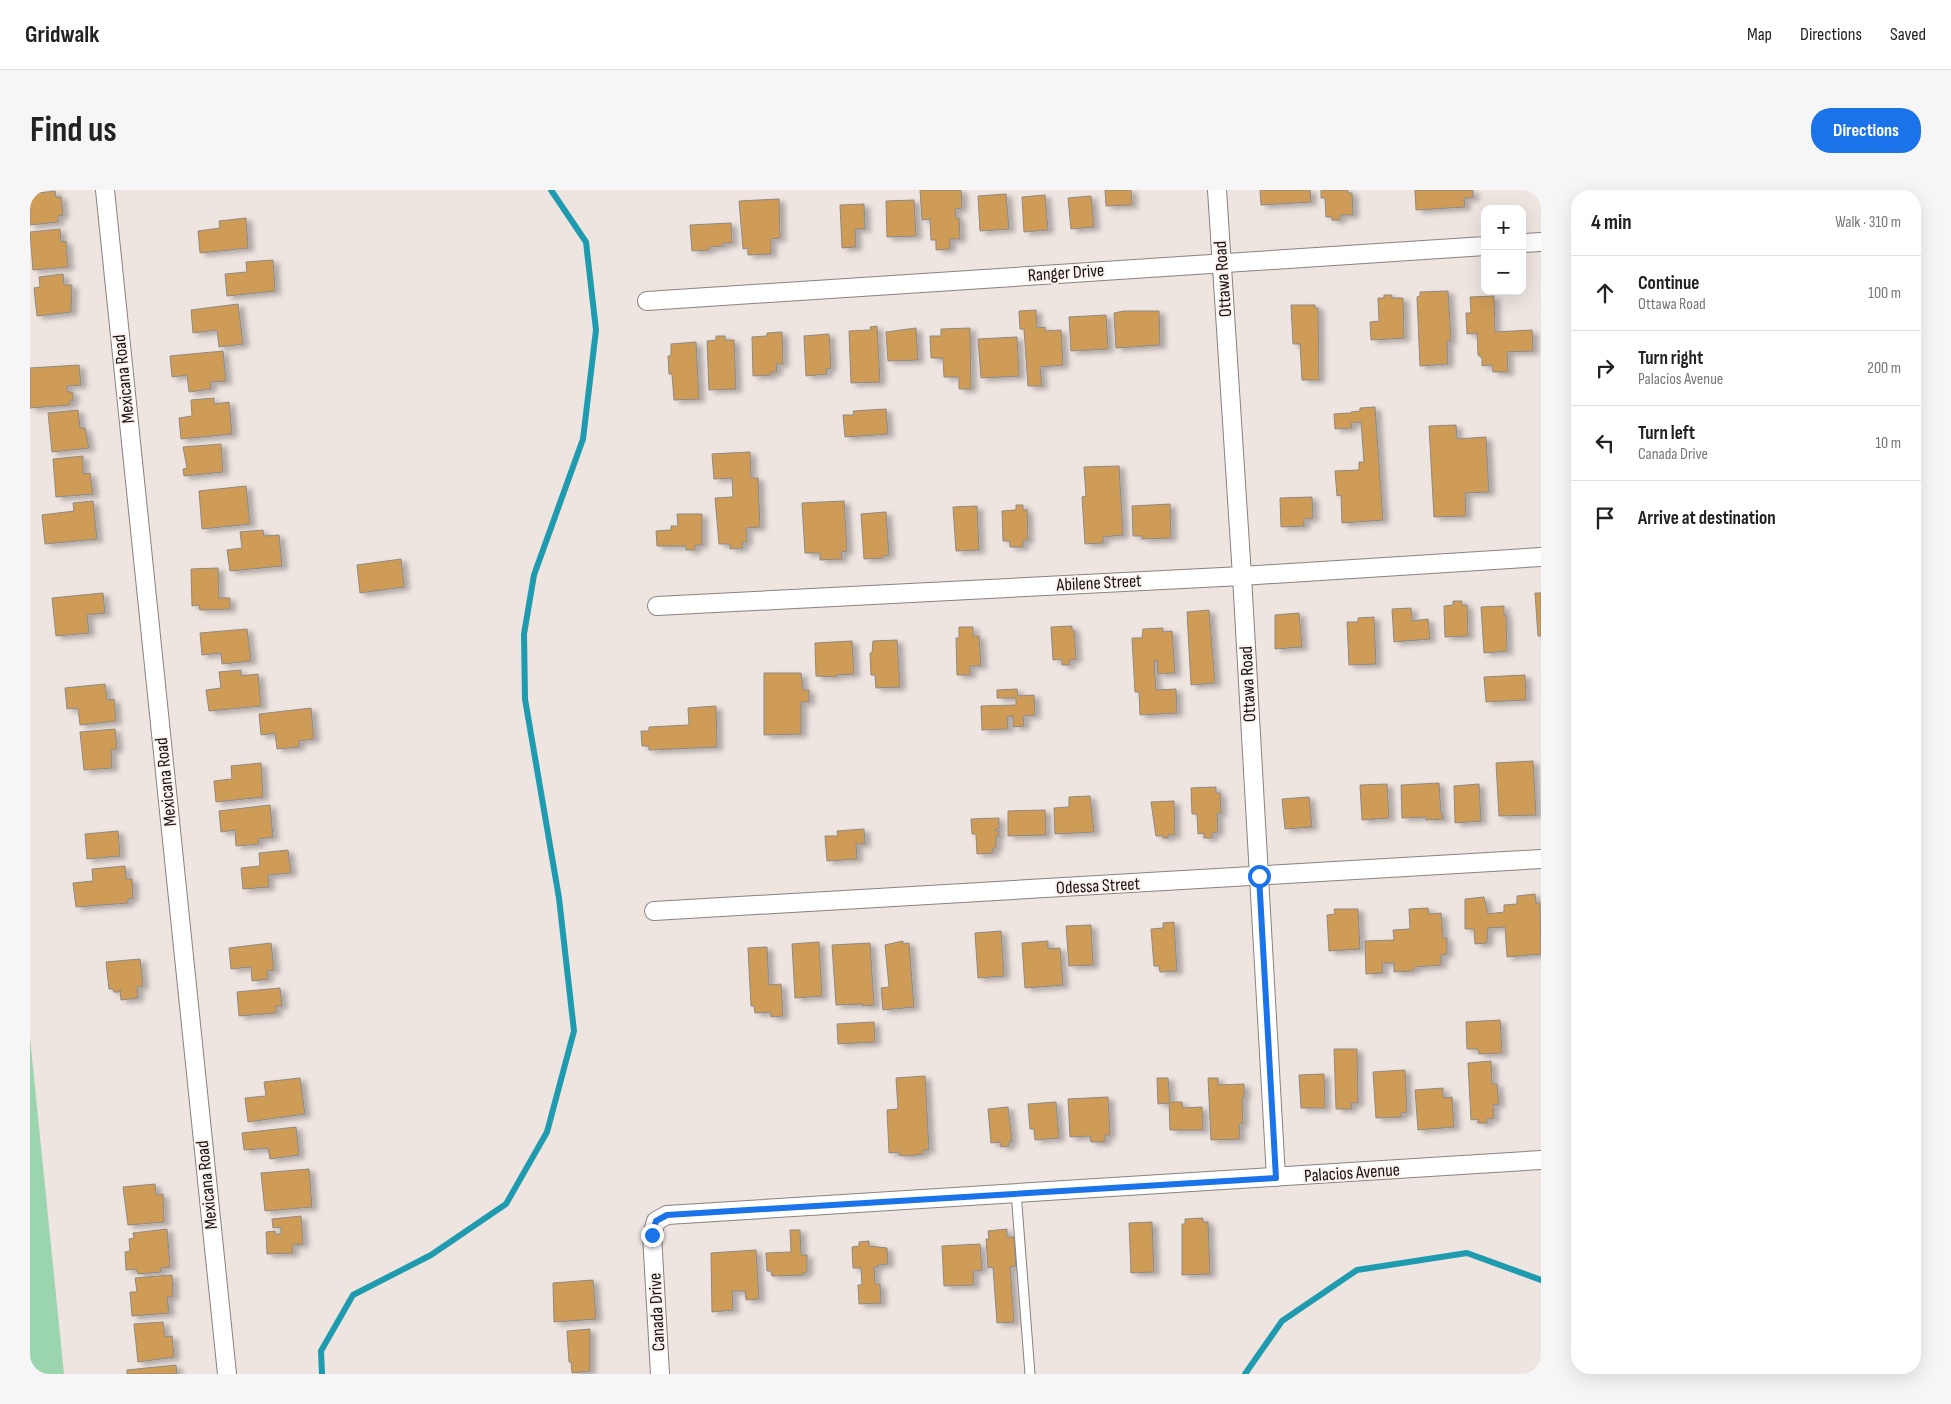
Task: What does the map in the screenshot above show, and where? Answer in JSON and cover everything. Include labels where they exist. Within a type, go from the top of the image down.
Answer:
[{"type":"street","name":"Mexicana Road","points":[[104,190],[227,1374]]},
{"type":"street","name":"Ottawa Road","points":[[1217,190],[1242,576],[1276,1178]]},
{"type":"street","points":[[1526,243],[1541,242]]},
{"type":"street","name":"Ranger Drive","points":[[647,301],[1481,246]]},
{"type":"street","name":"Abilene Street","points":[[657,606],[1242,576],[1541,557]]},
{"type":"street","name":"Odessa Street","points":[[654,911],[1541,859]]},
{"type":"street","name":"Palacios Avenue","points":[[656,1221],[667,1215],[1541,1160]]},
{"type":"street","name":"Canada Drive","points":[[656,1221],[652,1235],[660,1374]]},
{"type":"lane","points":[[1016,1192],[1030,1374]]},
{"type":"green space","points":[[30,1038],[64,1374],[30,1374]]},
{"type":"building","points":[[920,190],[961,190],[962,208],[955,209],[956,218],[959,218],[960,239],[950,239],[950,249],[936,250],[936,240],[931,240],[930,219],[922,220]]},
{"type":"building","points":[[1105,190],[1131,190],[1132,205],[1106,206]]},
{"type":"building","points":[[1260,190],[1310,190],[1311,202],[1261,205]]},
{"type":"building","points":[[1321,190],[1348,190],[1348,193],[1352,193],[1353,215],[1340,215],[1340,220],[1332,220],[1332,217],[1326,217],[1325,198],[1321,198]]},
{"type":"building","points":[[1415,190],[1473,190],[1473,198],[1464,198],[1465,207],[1416,210]]},
{"type":"building","points":[[55,191],[56,197],[61,197],[63,215],[58,216],[58,222],[30,225],[30,194]]},
{"type":"building","points":[[1006,194],[1009,229],[980,231],[978,196]]},
{"type":"building","points":[[1045,195],[1048,230],[1024,232],[1022,197]]},
{"type":"building","points":[[1091,196],[1094,227],[1071,229],[1068,198]]},
{"type":"building","points":[[779,199],[780,238],[771,239],[771,254],[748,255],[748,248],[743,249],[739,201]]},
{"type":"building","points":[[914,200],[916,236],[887,237],[886,201]]},
{"type":"building","points":[[864,204],[865,229],[855,229],[856,247],[842,248],[840,205]]},
{"type":"building","points":[[246,218],[248,248],[200,253],[198,231],[220,228],[219,221]]},
{"type":"building","points":[[731,223],[732,243],[723,243],[723,246],[709,247],[709,250],[692,251],[690,225]]},
{"type":"building","points":[[60,229],[61,242],[66,241],[68,267],[33,270],[30,232]]},
{"type":"building","points":[[273,260],[275,291],[227,296],[225,274],[247,272],[246,262]]},
{"type":"building","points":[[63,274],[64,285],[72,285],[71,312],[37,316],[34,288],[40,287],[39,277]]},
{"type":"building","points":[[1448,291],[1451,341],[1447,341],[1448,364],[1420,366],[1417,297],[1420,296],[1420,292]]},
{"type":"building","points":[[1384,295],[1392,295],[1392,298],[1403,298],[1404,338],[1371,340],[1370,322],[1379,321],[1378,298],[1384,298]]},
{"type":"building","points":[[1494,296],[1495,332],[1532,330],[1533,351],[1507,352],[1508,372],[1493,372],[1492,365],[1482,366],[1482,358],[1478,355],[1477,333],[1467,334],[1466,313],[1471,313],[1470,297]]},
{"type":"building","points":[[238,304],[243,344],[219,347],[217,330],[193,333],[191,310]]},
{"type":"building","points":[[1291,305],[1315,305],[1315,308],[1318,308],[1319,380],[1302,380],[1300,344],[1293,344]]},
{"type":"building","points":[[1036,310],[1037,328],[1045,327],[1045,331],[1061,330],[1063,365],[1040,367],[1042,386],[1028,386],[1024,329],[1020,329],[1019,311]]},
{"type":"building","points":[[1124,311],[1159,311],[1160,345],[1116,348],[1114,313]]},
{"type":"building","points":[[1106,315],[1108,349],[1071,351],[1069,317]]},
{"type":"building","points":[[877,326],[880,382],[851,383],[849,331],[871,330],[870,327]]},
{"type":"building","points":[[916,328],[918,360],[888,361],[886,332]]},
{"type":"building","points":[[970,328],[971,389],[959,389],[959,377],[944,377],[943,358],[931,358],[930,336],[941,336],[941,329]]},
{"type":"building","points":[[782,332],[783,364],[776,364],[777,372],[771,372],[771,375],[753,376],[752,337]]},
{"type":"building","points":[[829,334],[831,368],[826,369],[827,374],[806,376],[804,336]]},
{"type":"building","points":[[716,336],[725,336],[725,340],[734,340],[736,389],[709,390],[707,341],[716,340]]},
{"type":"building","points":[[1017,337],[1019,376],[981,378],[978,339]]},
{"type":"building","points":[[696,342],[699,399],[674,400],[672,374],[669,374],[668,356],[671,356],[671,344]]},
{"type":"building","points":[[223,351],[226,381],[210,382],[211,389],[189,392],[187,375],[172,377],[170,356]]},
{"type":"building","points":[[79,365],[81,385],[67,386],[67,391],[73,393],[73,401],[70,401],[70,405],[30,408],[30,368]]},
{"type":"building","points":[[214,398],[214,404],[229,402],[232,434],[181,439],[179,418],[192,416],[191,400]]},
{"type":"building","points":[[1375,407],[1383,520],[1342,523],[1341,495],[1337,496],[1335,471],[1359,470],[1359,462],[1364,462],[1361,422],[1351,423],[1352,428],[1335,429],[1334,414],[1351,413],[1360,411],[1360,408]]},
{"type":"building","points":[[886,409],[888,434],[845,437],[843,415],[854,415],[853,411]]},
{"type":"building","points":[[78,410],[80,428],[85,428],[89,448],[52,452],[48,413]]},
{"type":"building","points":[[1456,425],[1457,439],[1486,437],[1489,492],[1465,493],[1466,516],[1434,517],[1429,426]]},
{"type":"building","points":[[221,444],[223,472],[184,476],[183,469],[187,468],[183,447]]},
{"type":"building","points":[[750,452],[751,478],[758,478],[760,527],[746,528],[747,542],[742,542],[743,548],[730,549],[730,544],[719,544],[715,498],[733,497],[732,478],[714,479],[712,454]]},
{"type":"building","points":[[83,456],[83,474],[90,473],[93,494],[56,497],[53,459]]},
{"type":"building","points":[[1119,466],[1123,535],[1103,537],[1103,543],[1085,544],[1082,497],[1086,496],[1084,467]]},
{"type":"building","points":[[246,486],[250,524],[202,529],[199,491]]},
{"type":"building","points":[[1312,497],[1313,518],[1304,519],[1304,526],[1281,527],[1280,498]]},
{"type":"building","points":[[93,501],[97,539],[45,544],[42,515],[74,511],[73,503]]},
{"type":"building","points":[[844,501],[847,551],[841,552],[842,559],[820,560],[820,553],[805,553],[802,503]]},
{"type":"building","points":[[1170,504],[1171,538],[1142,539],[1142,536],[1133,536],[1132,506]]},
{"type":"building","points":[[1016,505],[1023,505],[1023,510],[1027,510],[1028,540],[1023,540],[1023,547],[1010,547],[1010,541],[1003,541],[1002,511],[1016,510]]},
{"type":"building","points":[[977,506],[979,550],[956,551],[953,507]]},
{"type":"building","points":[[886,512],[889,555],[883,556],[883,558],[864,559],[861,514]]},
{"type":"building","points":[[677,514],[702,514],[702,545],[695,545],[695,550],[686,550],[686,546],[657,546],[656,531],[671,530],[671,526],[678,526]]},
{"type":"building","points":[[263,530],[264,536],[279,535],[282,566],[230,571],[227,550],[242,548],[240,532]]},
{"type":"building","points":[[401,559],[404,587],[360,593],[357,565]]},
{"type":"building","points":[[218,568],[219,598],[230,598],[230,609],[200,610],[199,605],[192,606],[191,569]]},
{"type":"building","points":[[103,593],[105,613],[87,615],[89,633],[56,636],[52,598]]},
{"type":"building","points":[[1535,593],[1541,593],[1541,636],[1538,636]]},
{"type":"building","points":[[1453,601],[1462,601],[1462,605],[1467,605],[1468,636],[1445,637],[1444,606],[1453,605]]},
{"type":"building","points":[[1504,606],[1507,651],[1484,653],[1481,607]]},
{"type":"building","points":[[1411,608],[1412,621],[1428,619],[1430,639],[1394,642],[1392,609]]},
{"type":"building","points":[[1209,610],[1215,683],[1191,685],[1187,612]]},
{"type":"building","points":[[1299,613],[1302,647],[1275,649],[1275,615]]},
{"type":"building","points":[[1374,617],[1376,664],[1349,665],[1347,622],[1358,622],[1358,618]]},
{"type":"building","points":[[1072,626],[1072,630],[1074,630],[1076,659],[1069,660],[1070,665],[1062,665],[1062,659],[1053,660],[1051,627]]},
{"type":"building","points":[[959,627],[973,627],[973,636],[979,636],[981,666],[970,666],[970,675],[957,675],[956,638],[959,638]]},
{"type":"building","points":[[1163,628],[1163,632],[1172,631],[1175,673],[1158,674],[1157,660],[1154,661],[1156,690],[1176,689],[1177,713],[1140,715],[1139,692],[1135,692],[1132,638],[1142,638],[1143,629]]},
{"type":"building","points":[[247,629],[251,661],[222,664],[221,653],[202,655],[200,633]]},
{"type":"building","points":[[897,640],[900,687],[876,688],[875,675],[871,675],[870,653],[872,653],[873,641]]},
{"type":"building","points":[[852,641],[854,674],[836,675],[836,677],[816,676],[815,643]]},
{"type":"building","points":[[241,670],[241,676],[258,674],[261,706],[209,711],[206,690],[221,688],[219,672]]},
{"type":"building","points":[[764,673],[801,673],[803,690],[809,690],[809,702],[801,702],[801,734],[764,735]]},
{"type":"building","points":[[1525,675],[1526,700],[1486,702],[1484,677]]},
{"type":"building","points":[[105,684],[107,700],[114,699],[116,721],[80,725],[78,708],[67,709],[65,688]]},
{"type":"building","points":[[1017,689],[1018,696],[1034,695],[1035,715],[1023,716],[1024,726],[1013,727],[1013,716],[1007,717],[1008,729],[982,730],[981,706],[1016,705],[1016,698],[997,698],[997,690]]},
{"type":"building","points":[[716,706],[717,747],[649,750],[649,746],[642,746],[641,731],[649,731],[649,727],[689,725],[688,708]]},
{"type":"building","points":[[311,708],[314,739],[299,741],[299,747],[277,749],[275,733],[261,735],[259,714]]},
{"type":"building","points":[[115,729],[117,749],[111,750],[112,768],[84,770],[80,732]]},
{"type":"building","points":[[1533,761],[1536,815],[1499,816],[1496,763]]},
{"type":"building","points":[[261,763],[263,797],[216,802],[214,781],[232,779],[231,766]]},
{"type":"building","points":[[1439,783],[1443,819],[1426,820],[1426,817],[1402,818],[1401,785]]},
{"type":"building","points":[[1387,784],[1389,818],[1362,820],[1360,785]]},
{"type":"building","points":[[1479,784],[1481,821],[1455,823],[1454,786]]},
{"type":"building","points":[[1216,787],[1216,793],[1220,793],[1221,813],[1217,814],[1218,832],[1212,833],[1212,838],[1204,838],[1204,833],[1198,834],[1197,814],[1192,814],[1191,788]]},
{"type":"building","points":[[1090,796],[1094,832],[1055,834],[1054,808],[1069,807],[1069,797]]},
{"type":"building","points":[[1309,797],[1312,827],[1285,829],[1282,799]]},
{"type":"building","points":[[1174,801],[1175,835],[1168,835],[1168,838],[1156,836],[1151,802]]},
{"type":"building","points":[[270,805],[273,837],[258,839],[259,844],[236,846],[235,830],[221,832],[219,811]]},
{"type":"building","points":[[1045,810],[1046,835],[1008,836],[1008,811]]},
{"type":"building","points":[[999,818],[999,829],[995,829],[999,831],[999,836],[996,836],[996,848],[993,848],[993,853],[977,854],[976,834],[972,834],[971,819]]},
{"type":"building","points":[[864,829],[865,844],[856,844],[857,859],[827,861],[825,836],[838,836],[837,831]]},
{"type":"building","points":[[118,831],[120,856],[87,859],[85,834]]},
{"type":"building","points":[[288,850],[291,873],[268,875],[269,887],[243,889],[241,868],[260,866],[259,853]]},
{"type":"building","points":[[125,866],[126,879],[132,879],[133,898],[128,899],[128,903],[76,907],[73,883],[93,881],[92,869]]},
{"type":"building","points":[[1535,894],[1536,903],[1540,903],[1541,954],[1507,957],[1505,927],[1488,928],[1487,943],[1475,944],[1474,929],[1465,929],[1465,899],[1484,897],[1488,914],[1504,912],[1504,905],[1517,904],[1517,896]]},
{"type":"building","points":[[1428,908],[1429,914],[1441,913],[1443,938],[1447,938],[1447,954],[1441,955],[1441,965],[1416,967],[1412,971],[1394,972],[1394,963],[1382,963],[1383,973],[1366,974],[1365,941],[1394,940],[1393,930],[1410,929],[1409,909]]},
{"type":"building","points":[[1334,909],[1358,909],[1360,949],[1329,951],[1327,915],[1335,914]]},
{"type":"building","points":[[1174,922],[1177,971],[1160,972],[1159,966],[1154,966],[1151,929],[1163,928],[1163,923]]},
{"type":"building","points":[[1091,925],[1093,965],[1069,966],[1066,926]]},
{"type":"building","points":[[1001,931],[1004,976],[978,978],[975,933]]},
{"type":"building","points":[[903,941],[903,944],[909,943],[914,1007],[883,1010],[881,988],[889,987],[885,945]]},
{"type":"building","points":[[1048,941],[1048,949],[1060,948],[1063,985],[1025,988],[1022,943]]},
{"type":"building","points":[[819,942],[822,996],[795,998],[792,944]]},
{"type":"building","points":[[271,943],[274,970],[267,971],[268,979],[252,981],[251,967],[231,969],[229,948]]},
{"type":"building","points":[[870,943],[874,1005],[836,1005],[832,945]]},
{"type":"building","points":[[767,947],[769,985],[781,984],[783,1016],[771,1017],[771,1012],[755,1013],[754,1006],[751,1006],[748,948]]},
{"type":"building","points":[[140,959],[143,986],[137,987],[138,998],[121,1000],[120,989],[119,992],[114,992],[113,989],[109,989],[106,962]]},
{"type":"building","points":[[280,988],[282,1006],[276,1006],[276,1013],[239,1016],[237,992]]},
{"type":"building","points":[[1500,1020],[1502,1053],[1479,1054],[1478,1049],[1467,1049],[1466,1022]]},
{"type":"building","points":[[874,1022],[875,1042],[838,1044],[837,1024]]},
{"type":"building","points":[[1334,1049],[1357,1049],[1358,1103],[1351,1103],[1352,1109],[1336,1109]]},
{"type":"building","points":[[1491,1061],[1492,1084],[1497,1084],[1499,1104],[1493,1105],[1494,1118],[1487,1119],[1487,1123],[1478,1123],[1478,1119],[1471,1120],[1468,1063]]},
{"type":"building","points":[[1405,1070],[1407,1112],[1401,1113],[1401,1117],[1376,1118],[1373,1072]]},
{"type":"building","points":[[1324,1074],[1325,1108],[1301,1108],[1299,1075]]},
{"type":"building","points":[[925,1076],[929,1150],[923,1150],[923,1154],[907,1156],[899,1155],[899,1152],[889,1153],[887,1110],[898,1109],[896,1078]]},
{"type":"building","points":[[300,1078],[305,1114],[248,1122],[245,1098],[266,1096],[264,1082]]},
{"type":"building","points":[[1157,1078],[1168,1078],[1170,1102],[1182,1102],[1183,1108],[1202,1107],[1203,1130],[1170,1130],[1169,1103],[1158,1104]]},
{"type":"building","points":[[1208,1078],[1218,1078],[1218,1085],[1244,1084],[1244,1097],[1242,1098],[1243,1123],[1239,1124],[1240,1139],[1211,1140]]},
{"type":"building","points":[[1443,1088],[1443,1098],[1452,1097],[1454,1127],[1418,1130],[1415,1090]]},
{"type":"building","points":[[1108,1097],[1110,1135],[1105,1135],[1105,1142],[1091,1142],[1090,1136],[1070,1137],[1068,1099]]},
{"type":"building","points":[[1056,1102],[1059,1138],[1035,1140],[1034,1129],[1030,1129],[1028,1104]]},
{"type":"building","points":[[1008,1107],[1012,1141],[1009,1142],[1009,1146],[1001,1147],[1000,1142],[991,1143],[988,1109]]},
{"type":"building","points":[[296,1127],[299,1155],[270,1159],[268,1148],[244,1150],[242,1133]]},
{"type":"building","points":[[309,1169],[312,1207],[265,1211],[261,1173]]},
{"type":"building","points":[[155,1184],[156,1195],[163,1194],[164,1222],[128,1225],[123,1187]]},
{"type":"building","points":[[301,1216],[303,1244],[292,1245],[293,1253],[267,1254],[266,1232],[275,1231],[276,1235],[281,1233],[281,1227],[273,1228],[272,1219]]},
{"type":"building","points":[[1203,1218],[1203,1222],[1208,1222],[1210,1274],[1182,1275],[1182,1224],[1185,1224],[1185,1219]]},
{"type":"building","points":[[1152,1222],[1154,1272],[1131,1273],[1129,1223]]},
{"type":"building","points":[[167,1229],[170,1267],[161,1268],[161,1272],[138,1274],[136,1269],[126,1270],[125,1252],[130,1251],[129,1239],[134,1238],[133,1233]]},
{"type":"building","points":[[1007,1229],[1007,1237],[1014,1237],[1016,1266],[1010,1267],[1014,1322],[997,1323],[993,1267],[988,1268],[986,1239],[989,1239],[988,1231]]},
{"type":"building","points":[[790,1230],[800,1230],[801,1255],[807,1255],[807,1272],[803,1273],[803,1275],[772,1276],[771,1271],[767,1271],[766,1253],[791,1252]]},
{"type":"building","points":[[869,1241],[869,1246],[887,1248],[888,1264],[874,1267],[875,1284],[880,1284],[881,1303],[859,1304],[858,1285],[862,1285],[861,1268],[853,1268],[852,1247],[859,1246],[859,1242]]},
{"type":"building","points":[[980,1244],[982,1270],[973,1271],[974,1285],[944,1286],[942,1246]]},
{"type":"building","points":[[756,1250],[759,1299],[746,1300],[745,1291],[732,1291],[733,1310],[712,1312],[711,1253]]},
{"type":"building","points":[[172,1275],[173,1297],[167,1297],[169,1313],[132,1316],[130,1292],[137,1292],[135,1278]]},
{"type":"building","points":[[593,1280],[596,1319],[554,1322],[553,1283]]},
{"type":"building","points":[[163,1322],[165,1337],[172,1336],[174,1357],[138,1362],[134,1324]]},
{"type":"building","points":[[590,1329],[590,1371],[572,1373],[571,1362],[569,1362],[567,1331]]},
{"type":"building","points":[[176,1365],[177,1374],[127,1374],[127,1370]]},
{"type":"waterway","points":[[322,1374],[321,1351],[353,1295],[431,1255],[506,1204],[547,1132],[574,1031],[559,898],[525,699],[524,634],[534,575],[583,439],[596,330],[586,242],[551,190]]},
{"type":"waterway","points":[[1245,1374],[1282,1321],[1357,1270],[1467,1253],[1541,1280]]},
{"type":"route","points":[[652,1235],[656,1221],[667,1215],[1016,1192],[1276,1178],[1259,876]]}]
